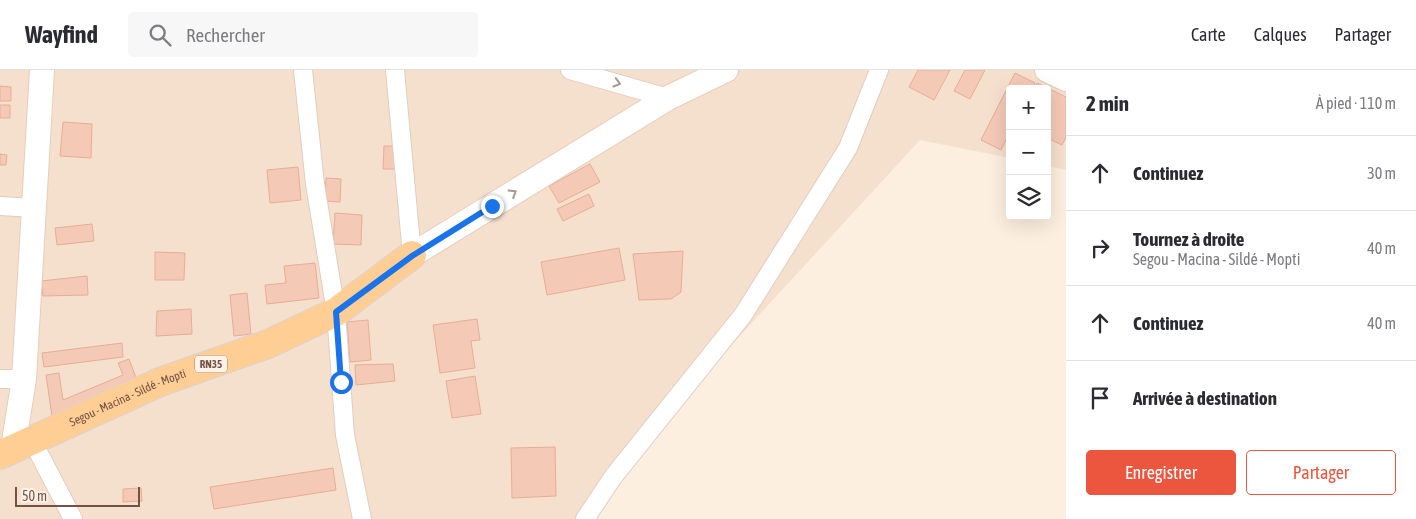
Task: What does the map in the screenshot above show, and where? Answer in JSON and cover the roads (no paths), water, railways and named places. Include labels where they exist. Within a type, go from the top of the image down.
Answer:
[{"type":"main road","points":[[15,447],[24,379],[42,70]]},
{"type":"main road","points":[[412,256],[668,98],[726,70]]},
{"type":"main road","points":[[1047,70],[1066,79]]},
{"type":"main road","name":"Segou - Macina - Sildé - Mopti","points":[[15,447],[160,382],[268,344],[336,312],[412,256]]},
{"type":"street","points":[[303,70],[315,184],[336,312],[345,435],[362,519]]},
{"type":"street","points":[[395,70],[412,256]]},
{"type":"street","points":[[570,70],[668,98]]},
{"type":"street","points":[[585,519],[613,477],[743,316],[848,148],[879,70]]},
{"type":"street","points":[[0,206],[34,208]]},
{"type":"street","points":[[0,379],[24,379]]},
{"type":"street","points":[[15,447],[73,519]]}]
